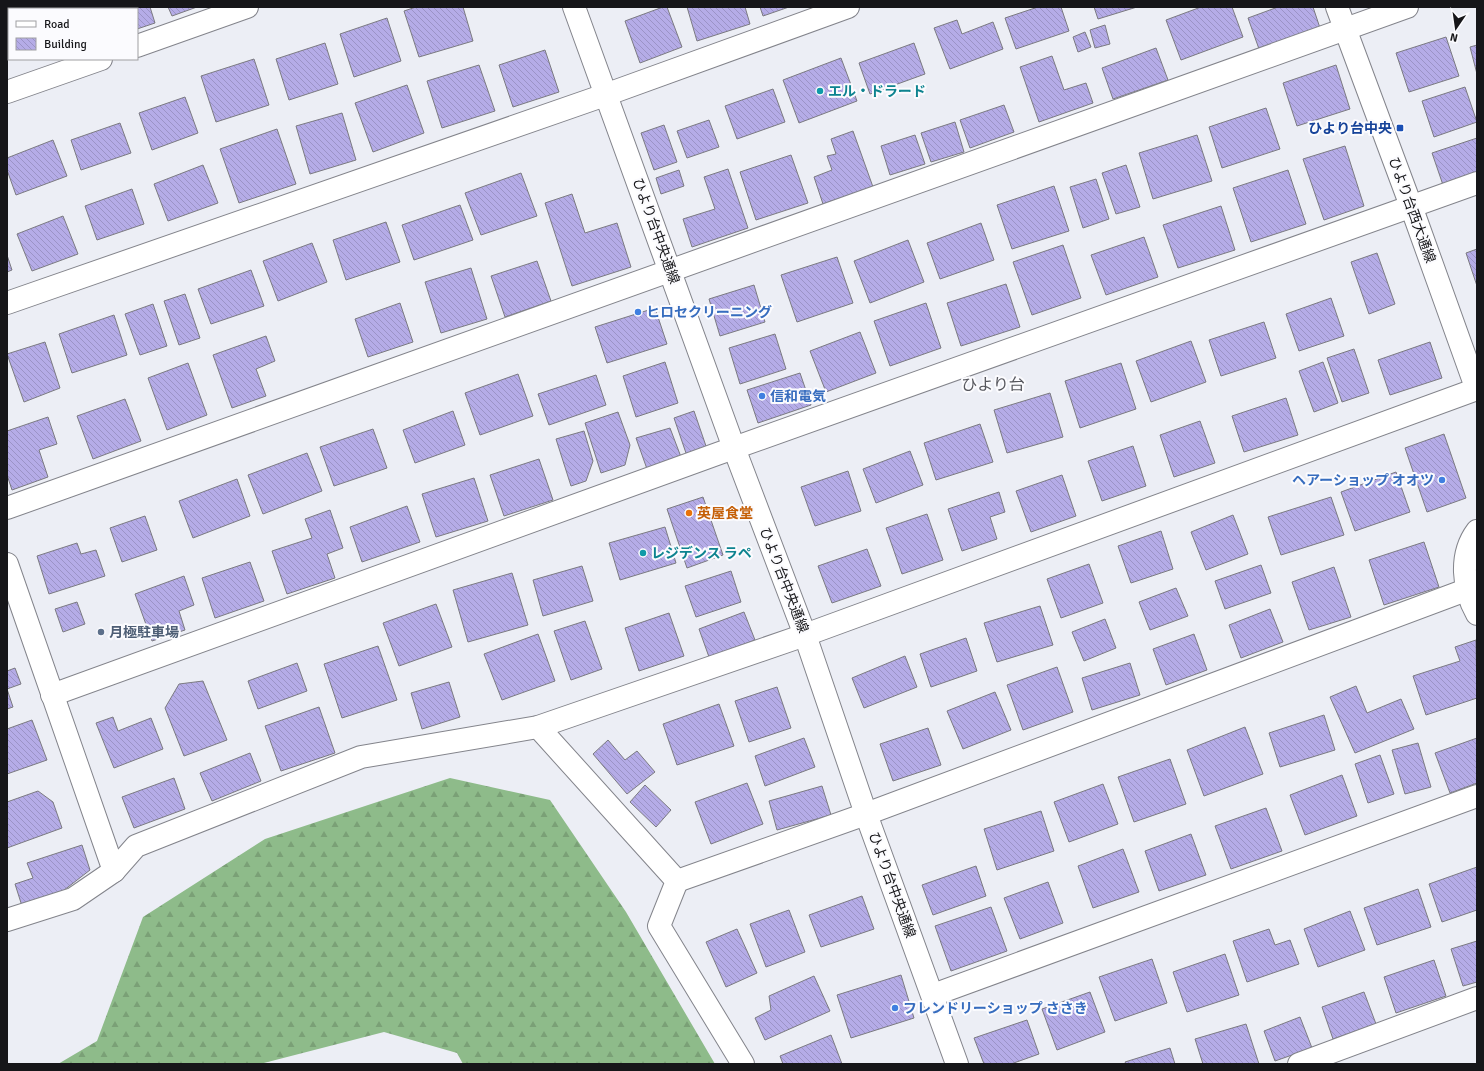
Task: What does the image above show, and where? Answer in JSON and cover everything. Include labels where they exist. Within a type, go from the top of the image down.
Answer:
[{"type":"street","points":[[138,46],[247,7]]},
{"type":"street","name":"ひより台中央通線","points":[[574,7],[734,448],[805,635],[866,814],[957,1064]]},
{"type":"street","points":[[7,303],[605,95],[848,7]]},
{"type":"street","name":"ひより台西大通線","points":[[1337,7],[1477,389]]},
{"type":"street","points":[[7,508],[1407,7]]},
{"type":"street","points":[[7,92],[98,60]]},
{"type":"street","points":[[52,695],[734,448],[1477,183]]},
{"type":"street","points":[[7,920],[73,899],[114,871],[136,846],[361,757],[538,727],[805,635],[1477,389]]},
{"type":"street","points":[[1477,531],[1472,537],[1464,563],[1466,590],[1477,614]]},
{"type":"street","points":[[7,564],[114,871]]},
{"type":"street","points":[[743,1064],[659,926],[677,881],[866,814],[1466,590]]},
{"type":"street","points":[[538,727],[677,881]]},
{"type":"street","points":[[932,995],[1477,796]]},
{"type":"street","points":[[1299,1064],[1477,998]]},
{"type":"green space","points":[[450,778],[550,800],[626,912],[715,1064],[463,1064],[457,1053],[384,1032],[260,1064],[58,1064],[97,1041],[143,917],[265,839]]},
{"type":"building","points":[[150,7],[155,23],[138,29],[138,8],[94,8]]},
{"type":"building","points":[[168,7],[197,7],[172,16]]},
{"type":"building","points":[[416,7],[463,7],[473,41],[419,57],[404,11]]},
{"type":"building","points":[[663,7],[667,7],[682,47],[640,63],[625,21]]},
{"type":"building","points":[[687,7],[745,7],[750,24],[697,41]]},
{"type":"building","points":[[760,7],[789,7],[763,16]]},
{"type":"building","points":[[1038,7],[1061,7],[1069,31],[1016,49],[1005,18]]},
{"type":"building","points":[[1094,7],[1137,7],[1098,19]]},
{"type":"building","points":[[1201,7],[1232,7],[1243,37],[1181,60],[1166,20]]},
{"type":"building","points":[[1278,7],[1313,7],[1320,28],[1259,49],[1248,18]]},
{"type":"building","points":[[387,18],[401,61],[354,77],[340,34]]},
{"type":"building","points":[[957,20],[962,34],[993,22],[1003,49],[950,69],[934,28]]},
{"type":"building","points":[[1105,25],[1110,44],[1095,48],[1090,30]]},
{"type":"building","points":[[1085,32],[1091,47],[1078,52],[1073,37]]},
{"type":"building","points":[[1446,37],[1459,76],[1409,92],[1396,53]]},
{"type":"building","points":[[325,43],[338,84],[289,100],[276,59]]},
{"type":"building","points":[[914,43],[925,74],[870,94],[859,63]]},
{"type":"building","points":[[1477,45],[1477,74],[1470,47]]},
{"type":"building","points":[[1156,48],[1168,80],[1113,99],[1102,68]]},
{"type":"building","points":[[545,50],[559,92],[513,107],[499,65]]},
{"type":"building","points":[[1052,56],[1064,90],[1086,83],[1093,103],[1039,122],[1020,67]]},
{"type":"building","name":"エル・ドラード","points":[[841,58],[857,101],[799,123],[783,80]]},
{"type":"building","points":[[254,59],[269,105],[216,122],[201,76]]},
{"type":"building","points":[[479,65],[495,111],[442,128],[427,81]]},
{"type":"building","points":[[1336,65],[1350,109],[1297,126],[1283,83]]},
{"type":"building","points":[[407,85],[424,133],[373,152],[355,103]]},
{"type":"building","points":[[1465,87],[1477,122],[1434,137],[1422,101]]},
{"type":"building","points":[[773,89],[785,122],[737,139],[725,106]]},
{"type":"building","points":[[185,97],[198,133],[152,150],[139,113]]},
{"type":"building","points":[[1004,105],[1014,132],[970,148],[960,120]]},
{"type":"building","points":[[1266,108],[1280,149],[1222,168],[1209,127]]},
{"type":"building","points":[[342,113],[356,160],[310,174],[296,126]]},
{"type":"building","points":[[709,120],[719,147],[687,158],[677,131]]},
{"type":"building","points":[[955,122],[964,152],[931,162],[921,133]]},
{"type":"building","points":[[120,123],[131,153],[81,170],[71,140]]},
{"type":"building","points":[[664,125],[677,162],[654,170],[641,133]]},
{"type":"building","points":[[277,129],[296,184],[239,203],[220,149]]},
{"type":"building","points":[[853,131],[873,187],[823,204],[814,177],[832,170],[827,156],[836,154],[831,139]]},
{"type":"building","points":[[915,135],[925,164],[890,175],[881,146]]},
{"type":"building","points":[[1197,135],[1212,181],[1153,199],[1139,153]]},
{"type":"building","points":[[1477,138],[1477,174],[1443,185],[1432,153]]},
{"type":"building","points":[[53,140],[67,176],[16,195],[7,170],[7,158]]},
{"type":"building","points":[[1345,146],[1364,206],[1324,220],[1303,159]]},
{"type":"building","points":[[791,155],[808,203],[756,220],[740,172]]},
{"type":"building","points":[[203,165],[218,203],[168,221],[154,184]]},
{"type":"building","points":[[1126,165],[1140,207],[1116,214],[1102,173]]},
{"type":"building","points":[[728,169],[748,228],[692,247],[683,219],[715,209],[704,177]]},
{"type":"building","points":[[679,170],[684,186],[661,194],[656,178]]},
{"type":"building","points":[[1288,170],[1306,224],[1251,242],[1233,188]]},
{"type":"building","points":[[521,173],[537,216],[481,235],[465,193]]},
{"type":"building","points":[[1096,179],[1109,219],[1083,228],[1070,187]]},
{"type":"building","points":[[1054,186],[1069,231],[1012,249],[997,205]]},
{"type":"building","points":[[132,189],[144,224],[97,240],[85,206]]},
{"type":"building","points":[[572,194],[585,233],[617,223],[631,267],[572,286],[545,203]]},
{"type":"building","points":[[460,205],[473,240],[414,260],[402,225]]},
{"type":"building","points":[[1221,206],[1235,250],[1178,268],[1163,225]]},
{"type":"building","points":[[63,216],[78,254],[32,271],[17,234]]},
{"type":"building","points":[[386,222],[400,262],[346,280],[333,240]]},
{"type":"building","points":[[981,223],[994,260],[940,279],[927,243]]},
{"type":"building","points":[[1144,237],[1158,277],[1106,295],[1091,255]]},
{"type":"building","points":[[908,240],[924,282],[870,303],[854,261]]},
{"type":"building","points":[[312,243],[327,282],[278,301],[263,261]]},
{"type":"building","points":[[1063,245],[1081,298],[1032,315],[1013,262]]},
{"type":"building","points":[[1477,249],[1477,286],[1466,253]]},
{"type":"building","points":[[1377,253],[1395,304],[1369,314],[1351,262]]},
{"type":"building","points":[[7,255],[12,270],[7,272]]},
{"type":"building","points":[[837,257],[853,303],[797,322],[781,275]]},
{"type":"building","points":[[537,261],[551,301],[505,317],[491,276]]},
{"type":"building","points":[[471,268],[487,319],[441,333],[425,282]]},
{"type":"building","points":[[251,270],[264,306],[211,324],[198,289]]},
{"type":"building","points":[[1006,284],[1020,327],[961,346],[947,303]]},
{"type":"building","points":[[754,285],[765,322],[720,336],[709,299]]},
{"type":"building","points":[[185,294],[200,338],[179,345],[164,301]]},
{"type":"building","points":[[1331,298],[1344,336],[1299,351],[1286,314]]},
{"type":"building","points":[[400,303],[413,342],[368,357],[355,319]]},
{"type":"building","points":[[926,303],[941,348],[890,366],[874,321]]},
{"type":"building","points":[[153,304],[167,346],[140,355],[125,314]]},
{"type":"building","points":[[655,308],[667,344],[607,363],[595,327]]},
{"type":"building","points":[[114,315],[127,355],[72,373],[59,334]]},
{"type":"building","points":[[1264,322],[1276,358],[1221,376],[1209,340]]},
{"type":"building","points":[[860,332],[876,373],[826,392],[810,351]]},
{"type":"building","points":[[775,334],[786,369],[740,384],[729,348]]},
{"type":"building","points":[[266,336],[275,361],[256,369],[266,396],[232,408],[213,355]]},
{"type":"building","points":[[1191,341],[1206,382],[1151,402],[1136,361]]},
{"type":"building","points":[[45,342],[60,388],[24,402],[7,354]]},
{"type":"building","points":[[1430,342],[1442,378],[1390,395],[1378,360]]},
{"type":"building","points":[[1354,349],[1369,393],[1342,402],[1327,358]]},
{"type":"building","points":[[665,362],[678,403],[636,417],[623,376]]},
{"type":"building","points":[[1323,362],[1338,403],[1314,412],[1299,371]]},
{"type":"building","points":[[188,363],[207,415],[167,430],[148,378]]},
{"type":"building","points":[[1121,363],[1136,409],[1080,428],[1065,381]]},
{"type":"building","points":[[800,373],[811,405],[758,423],[747,390]]},
{"type":"building","points":[[518,374],[533,416],[480,435],[465,393]]},
{"type":"building","points":[[596,375],[606,405],[549,425],[538,394]]},
{"type":"building","points":[[1050,393],[1063,437],[1007,453],[994,410]]},
{"type":"building","points":[[1286,398],[1298,435],[1244,452],[1232,416]]},
{"type":"building","points":[[125,399],[141,441],[93,459],[77,416]]},
{"type":"building","points":[[453,411],[465,445],[415,463],[403,430]]},
{"type":"building","points":[[694,411],[707,449],[687,456],[674,418]]},
{"type":"building","points":[[618,412],[630,445],[625,465],[601,473],[585,423]]},
{"type":"building","points":[[48,417],[57,444],[39,450],[48,477],[12,490],[7,475],[7,431]]},
{"type":"building","points":[[1200,421],[1215,463],[1174,477],[1160,435]]},
{"type":"building","points":[[980,424],[993,462],[936,480],[924,443]]},
{"type":"building","points":[[670,428],[681,457],[647,469],[636,438]]},
{"type":"building","points":[[373,429],[387,468],[334,486],[320,447]]},
{"type":"building","points":[[584,431],[593,461],[586,481],[571,486],[556,439]]},
{"type":"building","points":[[1444,434],[1466,498],[1427,512],[1405,448]]},
{"type":"building","points":[[1133,446],[1146,486],[1102,501],[1088,461]]},
{"type":"building","points":[[910,451],[923,485],[876,503],[863,469]]},
{"type":"building","points":[[307,453],[322,491],[263,514],[248,475]]},
{"type":"building","points":[[539,459],[553,500],[504,516],[490,475]]},
{"type":"building","points":[[848,471],[861,511],[815,526],[801,487]]},
{"type":"building","points":[[1396,472],[1410,512],[1355,531],[1341,492]]},
{"type":"building","points":[[1062,475],[1076,516],[1031,532],[1016,491]]},
{"type":"building","points":[[474,478],[488,521],[436,537],[422,494]]},
{"type":"building","points":[[237,479],[250,516],[193,538],[179,501]]},
{"type":"building","points":[[999,492],[1005,512],[990,517],[997,539],[962,551],[948,509]]},
{"type":"building","points":[[703,497],[723,555],[687,568],[667,509]]},
{"type":"building","points":[[1331,497],[1344,535],[1281,555],[1268,517]]},
{"type":"building","points":[[407,506],[420,542],[362,562],[350,527]]},
{"type":"building","points":[[330,510],[343,548],[327,554],[335,578],[287,594],[272,551],[312,538],[305,519]]},
{"type":"building","points":[[927,514],[943,560],[902,574],[886,528]]},
{"type":"building","points":[[1233,515],[1248,554],[1206,570],[1191,532]]},
{"type":"building","points":[[145,516],[157,550],[122,562],[110,528]]},
{"type":"building","name":"レジデンス ラペ","points":[[665,527],[676,563],[620,580],[609,543]]},
{"type":"building","points":[[1161,531],[1173,569],[1131,583],[1118,546]]},
{"type":"building","points":[[1424,542],[1439,587],[1384,605],[1369,560]]},
{"type":"building","points":[[77,543],[81,554],[96,550],[105,576],[49,594],[37,556]]},
{"type":"building","points":[[867,549],[881,586],[832,603],[818,566]]},
{"type":"building","points":[[250,562],[264,601],[215,618],[202,578]]},
{"type":"building","points":[[1089,564],[1103,603],[1061,618],[1047,579]]},
{"type":"building","points":[[1261,565],[1271,593],[1225,609],[1215,581]]},
{"type":"building","points":[[582,566],[593,601],[543,616],[533,580]]},
{"type":"building","points":[[1334,567],[1351,617],[1309,630],[1292,582]]},
{"type":"building","points":[[731,571],[741,602],[696,617],[685,586]]},
{"type":"building","points":[[512,573],[528,625],[468,642],[453,590]]},
{"type":"building","points":[[184,576],[194,605],[179,611],[185,630],[152,641],[135,594]]},
{"type":"building","points":[[1176,588],[1188,616],[1150,630],[1139,602]]},
{"type":"building","points":[[77,602],[85,624],[63,632],[55,609]]},
{"type":"building","points":[[436,604],[452,647],[399,666],[383,623]]},
{"type":"building","points":[[1040,606],[1053,645],[997,662],[984,623]]},
{"type":"building","points":[[1270,609],[1283,642],[1241,658],[1229,625]]},
{"type":"building","points":[[744,612],[755,640],[709,657],[699,629]]},
{"type":"building","points":[[669,613],[684,656],[639,671],[625,628]]},
{"type":"building","points":[[1105,619],[1116,648],[1084,661],[1072,632]]},
{"type":"building","points":[[585,621],[602,669],[571,680],[554,631]]},
{"type":"building","points":[[538,634],[555,681],[502,700],[484,654]]},
{"type":"building","points":[[1194,634],[1207,670],[1166,685],[1153,649]]},
{"type":"building","points":[[966,638],[977,671],[931,687],[920,654]]},
{"type":"building","points":[[1476,640],[1477,698],[1426,715],[1413,676],[1460,661],[1455,647]]},
{"type":"building","points":[[378,646],[397,700],[342,718],[324,664]]},
{"type":"building","points":[[905,656],[917,687],[864,708],[852,678]]},
{"type":"building","points":[[297,663],[307,691],[258,709],[248,681]]},
{"type":"building","points":[[1130,663],[1140,695],[1092,710],[1082,678]]},
{"type":"building","points":[[1057,667],[1073,712],[1023,730],[1007,685]]},
{"type":"building","points":[[15,668],[21,684],[7,689],[7,671]]},
{"type":"building","points":[[203,681],[227,740],[184,756],[165,708],[179,684]]},
{"type":"building","points":[[449,682],[460,717],[422,729],[411,693]]},
{"type":"building","points":[[1356,686],[1367,713],[1401,699],[1414,729],[1355,753],[1330,697]]},
{"type":"building","points":[[777,687],[791,728],[749,742],[735,701]]},
{"type":"building","points":[[7,689],[13,707],[7,709]]},
{"type":"building","points":[[995,692],[1011,730],[963,749],[947,711]]},
{"type":"building","points":[[719,704],[734,746],[677,765],[663,724]]},
{"type":"building","points":[[319,707],[335,753],[281,771],[265,726]]},
{"type":"building","points":[[1324,715],[1335,750],[1280,767],[1269,733]]},
{"type":"building","points":[[113,717],[118,731],[151,718],[163,749],[114,768],[96,723]]},
{"type":"building","points":[[32,720],[47,760],[7,774],[7,729]]},
{"type":"building","points":[[1245,727],[1263,774],[1204,796],[1187,750]]},
{"type":"building","points":[[928,728],[941,765],[893,781],[880,744]]},
{"type":"building","points":[[804,738],[815,767],[765,786],[755,756]]},
{"type":"building","points":[[1477,738],[1477,783],[1450,793],[1435,753]]},
{"type":"building","points":[[608,740],[625,760],[637,751],[655,772],[627,794],[593,754]]},
{"type":"building","points":[[1418,743],[1431,787],[1405,794],[1392,750]]},
{"type":"building","points":[[250,753],[261,781],[212,801],[200,773]]},
{"type":"building","points":[[1380,755],[1394,794],[1368,803],[1355,764]]},
{"type":"building","points":[[1170,759],[1186,804],[1134,822],[1118,777]]},
{"type":"building","points":[[1342,775],[1357,816],[1305,835],[1290,795]]},
{"type":"building","points":[[174,778],[185,809],[134,828],[122,797]]},
{"type":"building","points":[[747,783],[763,824],[711,844],[695,802]]},
{"type":"building","points":[[1103,784],[1118,824],[1069,842],[1054,802]]},
{"type":"building","points":[[645,785],[671,810],[656,827],[630,802]]},
{"type":"building","points":[[822,786],[831,815],[777,830],[769,801]]},
{"type":"building","points":[[38,791],[53,802],[62,828],[7,848],[7,802]]},
{"type":"building","points":[[1266,808],[1282,851],[1231,869],[1215,826]]},
{"type":"building","points":[[1041,811],[1054,851],[997,870],[984,829]]},
{"type":"building","points":[[1191,834],[1206,875],[1159,891],[1145,851]]},
{"type":"building","points":[[82,845],[90,870],[59,894],[22,906],[15,884],[33,878],[27,863]]},
{"type":"building","points":[[1123,849],[1139,892],[1093,908],[1078,866]]},
{"type":"building","points":[[976,866],[986,896],[933,915],[922,885]]},
{"type":"building","points":[[1477,867],[1477,910],[1442,922],[1429,884]]},
{"type":"building","points":[[1048,882],[1063,923],[1020,939],[1004,898]]},
{"type":"building","points":[[1418,889],[1431,927],[1377,945],[1364,908]]},
{"type":"building","points":[[862,896],[874,929],[821,947],[809,915]]},
{"type":"building","points":[[991,907],[1007,951],[951,971],[935,926]]},
{"type":"building","points":[[789,910],[805,952],[766,967],[750,924]]},
{"type":"building","points":[[1350,911],[1365,950],[1318,967],[1304,929]]},
{"type":"building","points":[[737,929],[757,973],[726,987],[706,942]]},
{"type":"building","points":[[1269,929],[1275,945],[1290,940],[1299,964],[1247,982],[1233,941]]},
{"type":"building","points":[[1477,941],[1477,982],[1463,986],[1451,949]]},
{"type":"building","points":[[1225,954],[1239,995],[1187,1012],[1173,972]]},
{"type":"building","points":[[1152,959],[1167,1003],[1115,1021],[1099,977]]},
{"type":"building","points":[[1434,960],[1446,996],[1396,1013],[1384,977]]},
{"type":"building","points":[[901,975],[914,1018],[851,1038],[837,995]]},
{"type":"building","points":[[814,976],[830,1011],[765,1040],[755,1018],[771,1010],[769,996]]},
{"type":"building","points":[[1090,992],[1105,1032],[1057,1050],[1042,1009]]},
{"type":"building","points":[[1364,992],[1376,1024],[1333,1039],[1322,1007]]},
{"type":"building","points":[[1300,1017],[1312,1048],[1275,1061],[1264,1031]]},
{"type":"building","points":[[1027,1020],[1039,1054],[1011,1064],[984,1064],[974,1038]]},
{"type":"building","points":[[1246,1024],[1259,1064],[1203,1064],[1195,1039]]},
{"type":"building","points":[[831,1035],[842,1064],[783,1064],[780,1056]]},
{"type":"building","points":[[1170,1048],[1175,1064],[1126,1064],[1125,1062]]},
{"type":"place","name":"エル・ドラード","points":[[820,91]]},
{"type":"place","name":"ひより台中央","points":[[1400,128]]},
{"type":"place","name":"ヒロセクリーニング","points":[[638,312]]},
{"type":"place","name":"信和電気","points":[[762,396]]},
{"type":"place","name":"ヘアーショップ オオツ","points":[[1442,480]]},
{"type":"place","name":"英屋食堂","points":[[689,513]]},
{"type":"place","name":"レジデンス ラペ","points":[[643,553]]},
{"type":"place","name":"月極駐車場","points":[[101,632]]},
{"type":"place","name":"フレンドリーショップ ささき","points":[[895,1008]]},
{"type":"district","name":"ひより台","points":[[993,385]]}]
